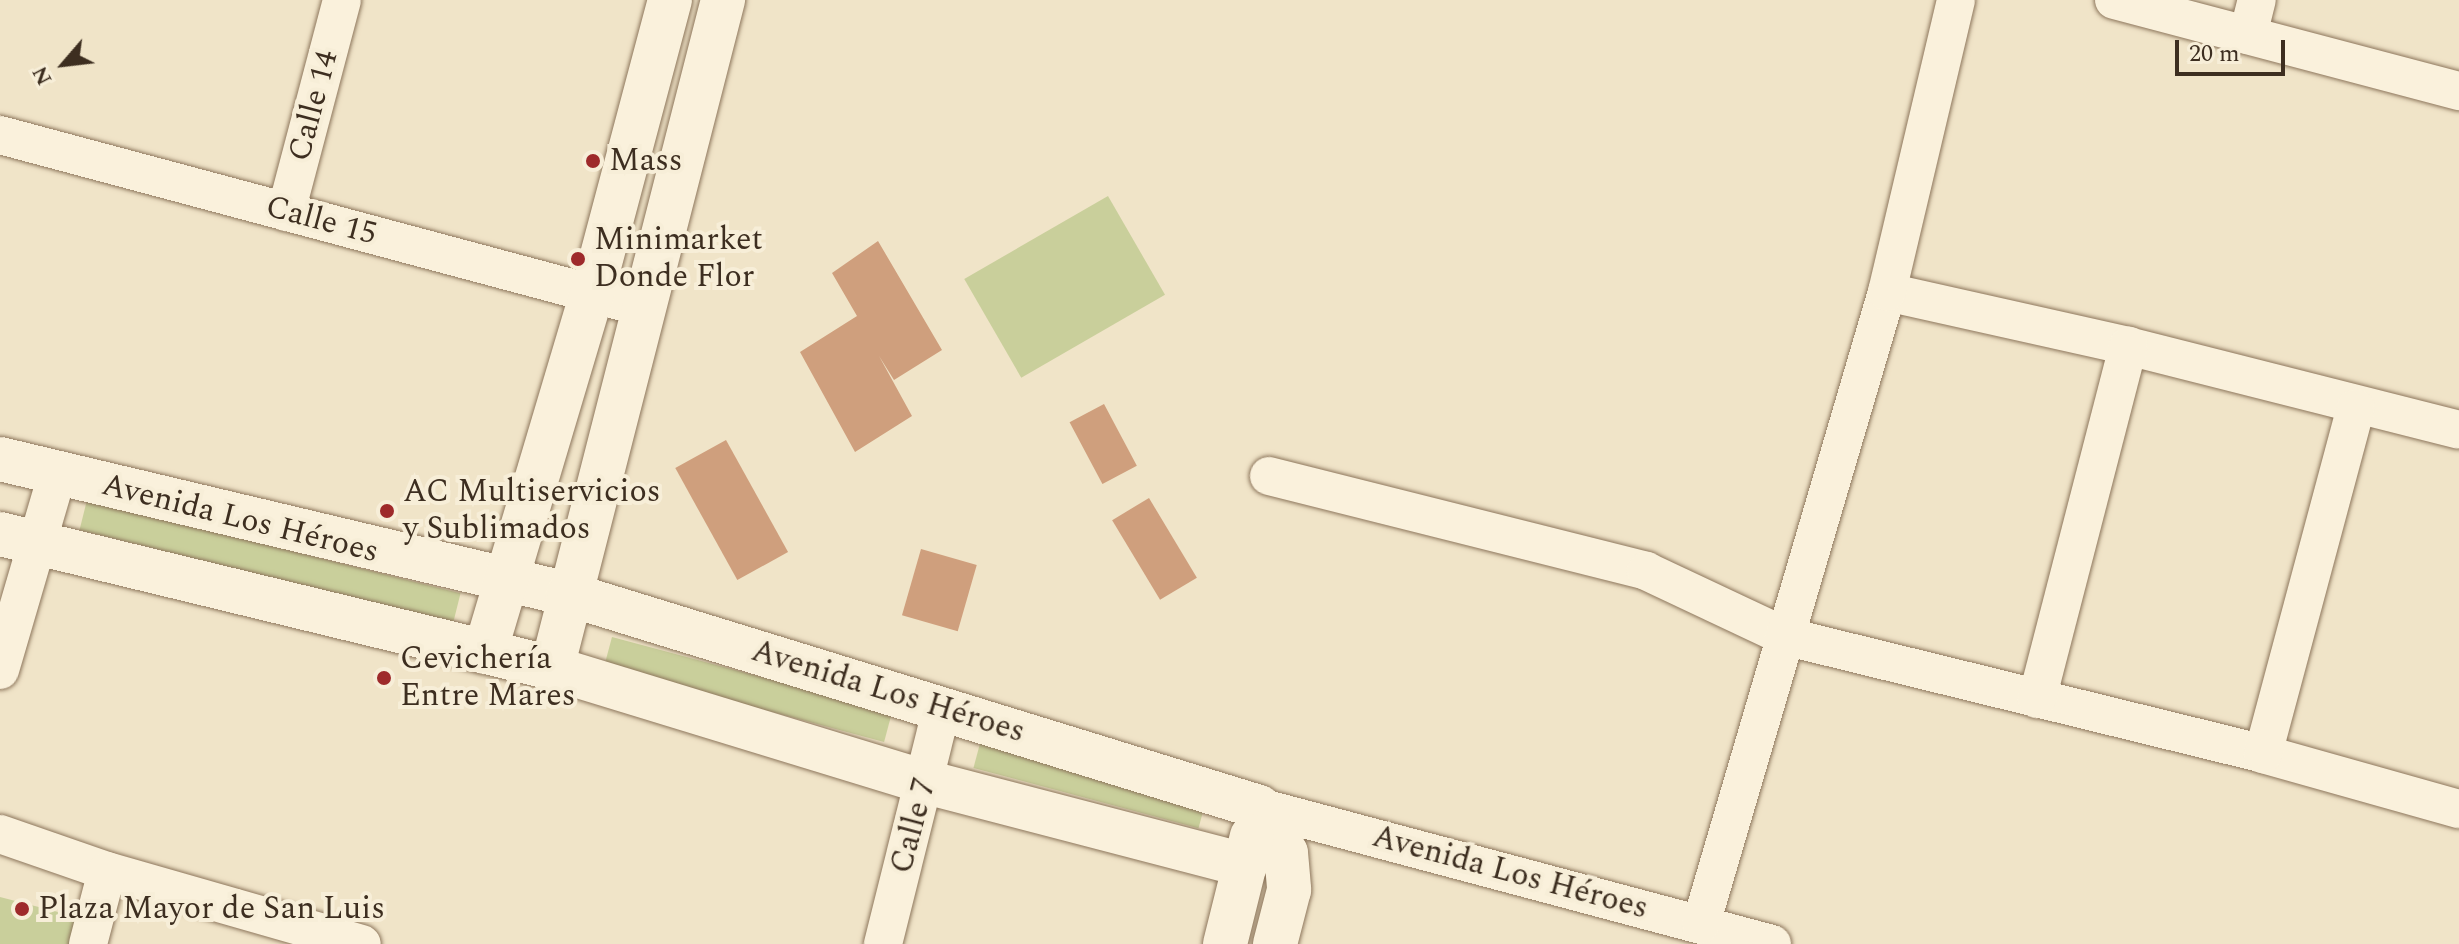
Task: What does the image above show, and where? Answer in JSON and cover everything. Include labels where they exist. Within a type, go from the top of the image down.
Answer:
[{"type":"main road","points":[[485,652],[592,293],[670,0]]},
{"type":"main road","points":[[552,668],[568,594],[723,0]]},
{"type":"main road","name":"Avenida Los Héroes","points":[[0,459],[506,583],[568,594],[1259,807]]},
{"type":"main road","points":[[19,540],[552,668],[926,782],[1245,865]]},
{"type":"main road","points":[[1225,944],[1259,807]]},
{"type":"main road","points":[[1259,807],[1286,853],[1289,890],[1275,944]]},
{"type":"street","name":"Calle 14","points":[[286,212],[342,0]]},
{"type":"street","points":[[1701,924],[1887,292],[1956,0]]},
{"type":"street","points":[[2114,0],[2253,18],[2459,91]]},
{"type":"street","name":"Calle 15","points":[[0,135],[642,307]]},
{"type":"street","points":[[1887,292],[2128,346],[2356,408],[2459,430]]},
{"type":"street","points":[[2037,699],[2128,346]]},
{"type":"street","points":[[2263,754],[2356,408]]},
{"type":"street","points":[[0,670],[19,540],[57,475]]},
{"type":"street","points":[[1269,476],[1646,571],[1784,636],[2263,754],[2459,809]]},
{"type":"street","name":"Calle 7","points":[[883,944],[926,782],[942,708]]},
{"type":"street","name":"Avenida Los Héroes","points":[[1259,807],[1772,944]]},
{"type":"street","points":[[0,834],[284,934],[362,944]]},
{"type":"street","points":[[88,944],[107,871]]},
{"type":"green space","points":[[1108,196],[1165,295],[1021,378],[964,279]]},
{"type":"green space","points":[[87,500],[461,593],[453,623],[80,530]]},
{"type":"green space","points":[[612,637],[892,712],[884,742],[604,667]]},
{"type":"green space","points":[[982,736],[1207,796],[1199,828],[973,768]]},
{"type":"green space","name":"Plaza Mayor de San Luis","points":[[0,897],[89,920],[83,944],[0,944]]},
{"type":"building","points":[[878,241],[942,350],[894,380],[879,356],[912,416],[855,452],[800,352],[857,316],[832,273]]},
{"type":"building","points":[[1104,404],[1137,466],[1102,484],[1070,422]]},
{"type":"building","points":[[726,440],[788,552],[737,580],[675,468]]},
{"type":"building","points":[[1149,498],[1197,578],[1160,600],[1112,520]]},
{"type":"building","points":[[921,549],[977,565],[958,631],[902,615]]},
{"type":"place","name":"Mass","points":[[593,161]]},
{"type":"place","name":"Minimarket Donde Flor","points":[[578,259]]},
{"type":"place","name":"AC Multiservicios y Sublimados","points":[[387,511]]},
{"type":"place","name":"Cevichería Entre Mares","points":[[384,678]]},
{"type":"place","name":"Plaza Mayor de San Luis","points":[[22,909]]}]
